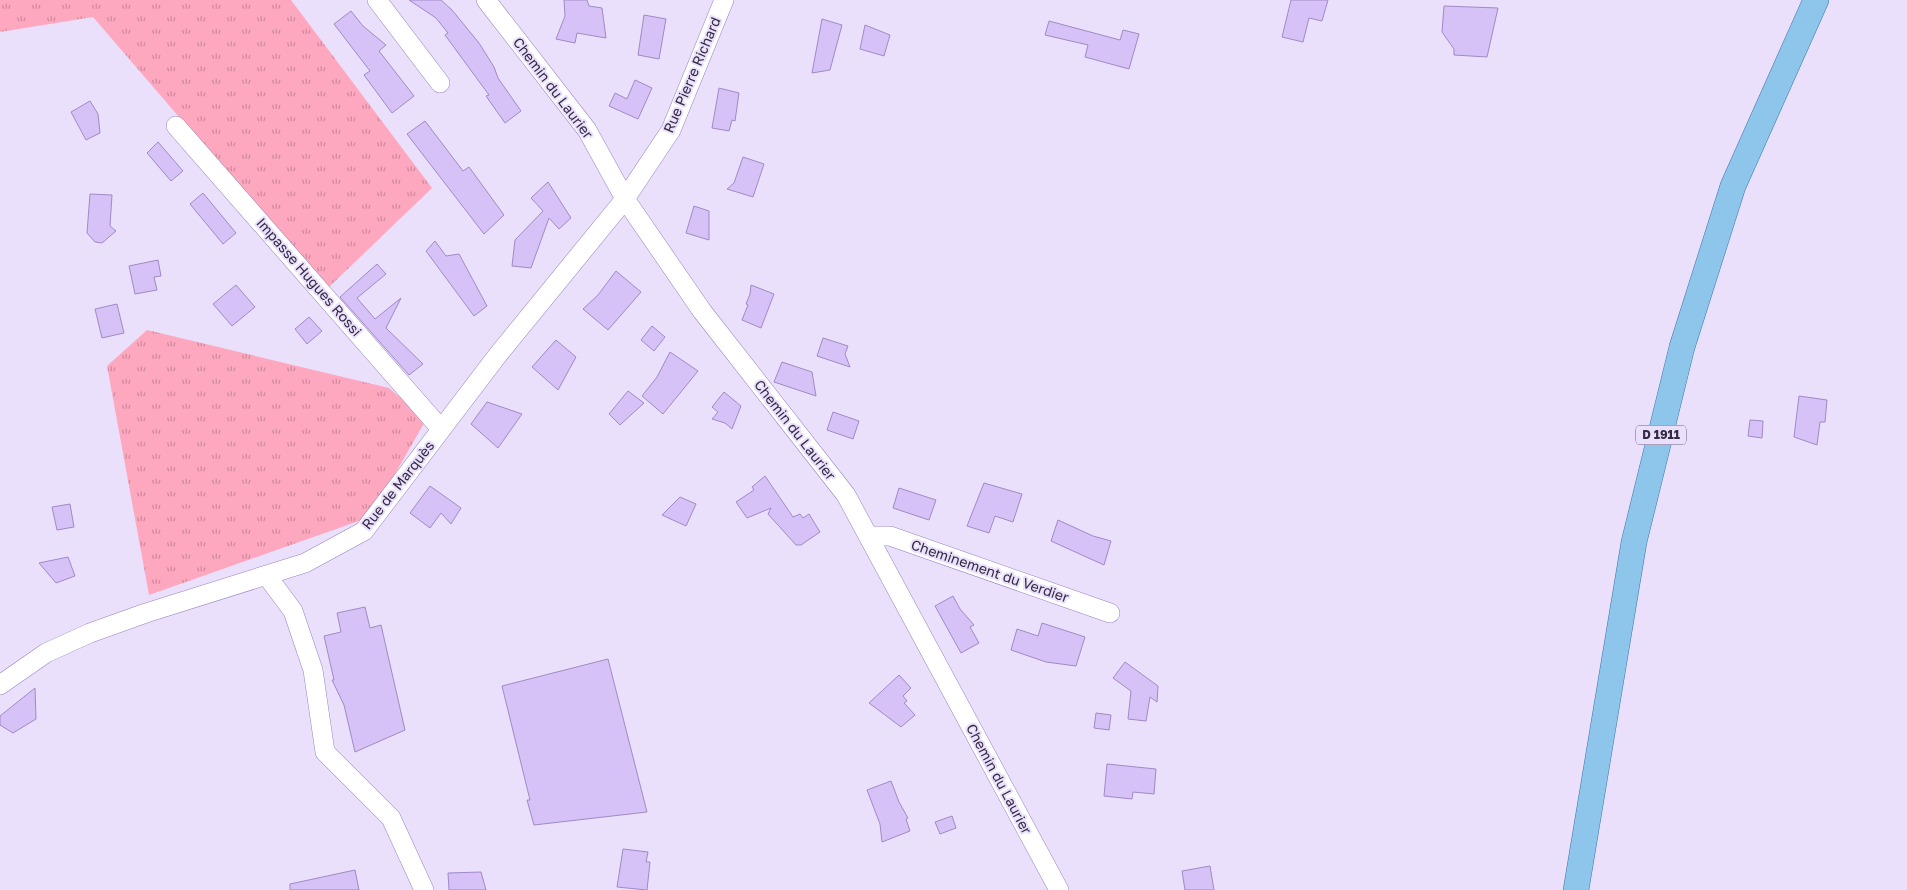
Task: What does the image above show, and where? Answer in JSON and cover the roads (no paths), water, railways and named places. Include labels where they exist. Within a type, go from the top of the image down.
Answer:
[{"type":"main road","name":"D 1911","points":[[1576,890],[1634,542],[1682,347],[1733,186],[1816,0]]},
{"type":"street","points":[[377,0],[440,83]]},
{"type":"street","name":"Chemin du Laurier","points":[[486,0],[587,130],[625,198],[702,311],[846,495],[1059,890]]},
{"type":"street","name":"Rue Pierre Richard","points":[[625,198],[671,130],[724,0]]},
{"type":"street","name":"Impasse Hugues Rossi","points":[[176,126],[441,429]]},
{"type":"street","name":"Rue de Marquès","points":[[0,685],[46,653],[90,633],[146,613],[305,563],[364,531],[497,356],[625,198]]},
{"type":"street","name":"Cheminement du Verdier","points":[[868,536],[890,536],[1110,613]]},
{"type":"street","points":[[267,576],[293,611],[313,670],[325,752],[391,818],[424,890]]}]
